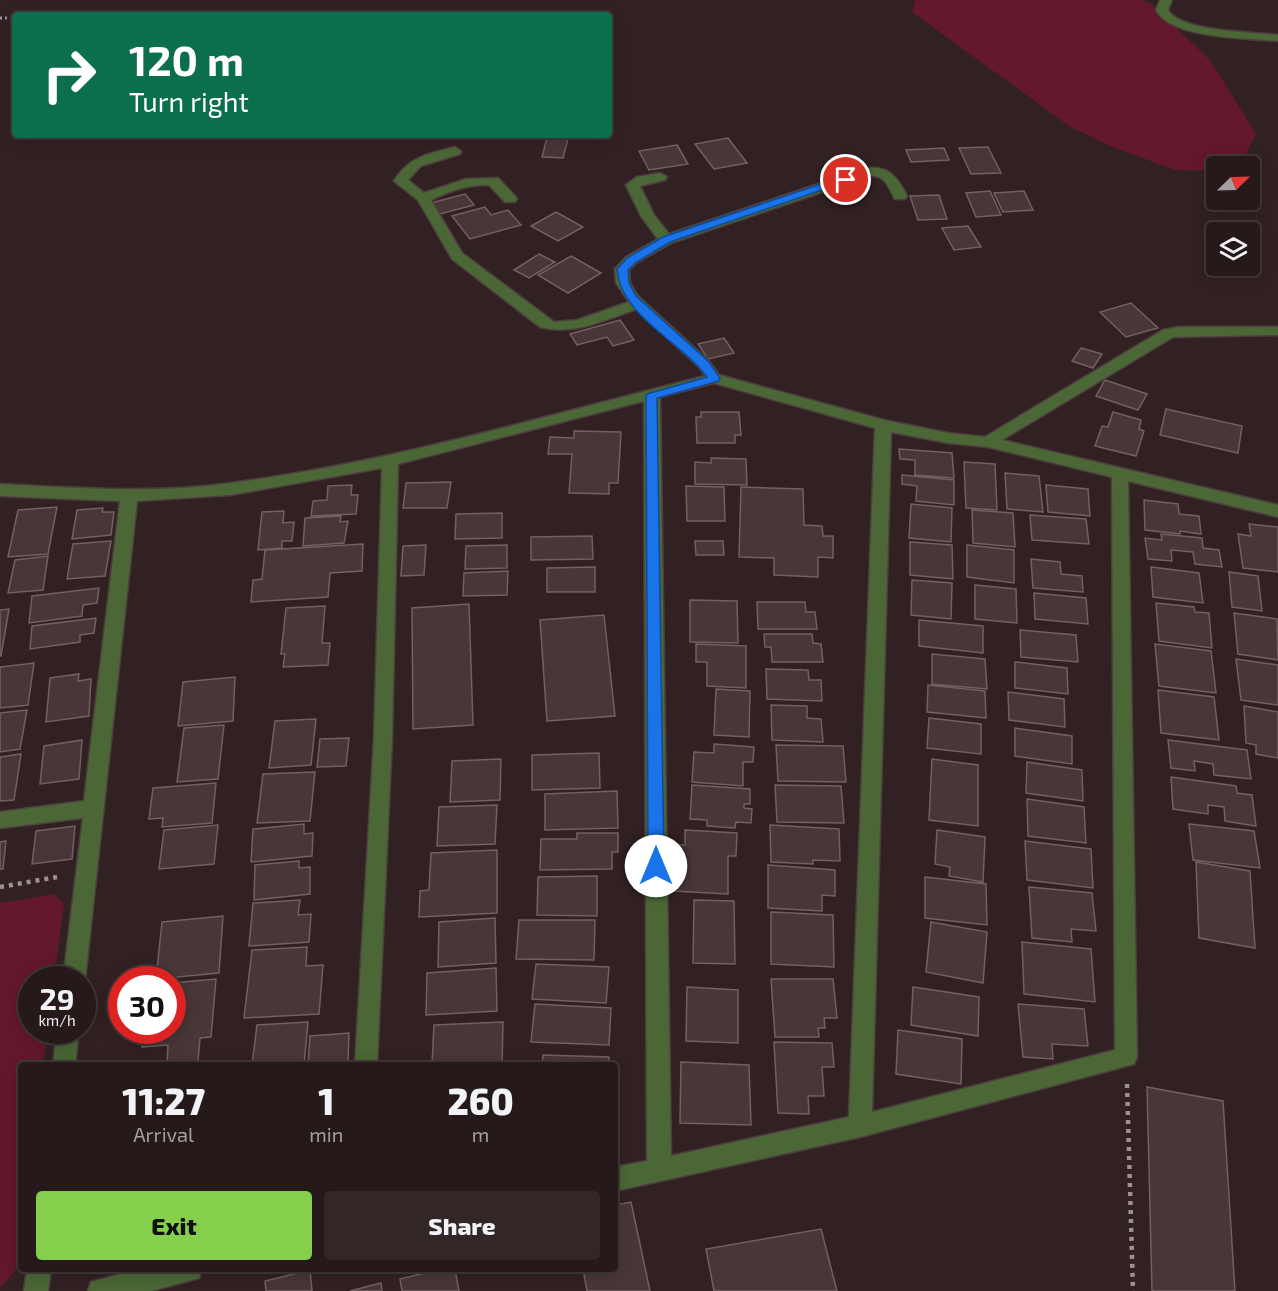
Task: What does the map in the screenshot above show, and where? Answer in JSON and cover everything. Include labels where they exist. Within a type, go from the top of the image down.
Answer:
[{"type":"street","points":[[1166,0],[1162,10],[1165,16],[1187,28],[1278,38]]},
{"type":"street","points":[[455,151],[413,164],[405,172],[401,181],[423,198],[457,256],[544,324],[553,327],[567,326],[638,304]]},
{"type":"street","points":[[714,378],[704,364],[638,304],[623,283],[622,269],[631,260],[666,240],[868,172],[880,170],[890,175],[900,196]]},
{"type":"street","points":[[660,177],[642,180],[633,185],[648,216],[666,240]]},
{"type":"street","points":[[423,198],[442,189],[477,180],[493,181],[510,199]]},
{"type":"street","points":[[988,442],[1168,333],[1178,331],[1278,331]]},
{"type":"street","points":[[0,490],[129,496],[230,489],[390,461],[652,396],[714,378],[883,425],[948,438],[988,442],[1278,511]]},
{"type":"street","points":[[652,396],[659,1171]]},
{"type":"street","points":[[860,1126],[883,425]]},
{"type":"street","points":[[366,1062],[383,738],[390,461]]},
{"type":"street","points":[[618,1178],[860,1126],[1126,1057],[1120,474]]},
{"type":"street","points":[[76,966],[129,496]]},
{"type":"street","points":[[0,820],[95,808]]},
{"type":"street","points":[[64,1062],[66,1044]]},
{"type":"street","points":[[36,1291],[39,1272]]},
{"type":"street","points":[[100,1291],[178,1272]]},
{"type":"path","points":[[0,887],[88,871]]},
{"type":"path","points":[[1126,1057],[1134,1291]]},
{"type":"shaded area","points":[[915,0],[1142,0],[1150,3],[1210,60],[1256,134],[1245,156],[1206,156],[1206,171],[1175,170],[1110,146],[1069,126],[912,12]]},
{"type":"shaded area","points":[[54,894],[64,904],[56,966],[18,966],[18,1044],[46,1044],[43,1062],[18,1062],[18,1267],[0,1288],[0,903]]},
{"type":"building","points":[[547,138],[568,139],[563,158],[542,157]]},
{"type":"building","points":[[728,138],[747,163],[714,169],[695,144]]},
{"type":"building","points":[[677,145],[688,164],[649,170],[639,151]]},
{"type":"building","points":[[988,147],[1001,173],[971,174],[959,148]]},
{"type":"building","points":[[944,148],[949,160],[911,162],[906,150]]},
{"type":"building","points":[[990,191],[1001,215],[976,217],[966,193]]},
{"type":"building","points":[[1024,191],[1033,210],[1003,212],[994,193]]},
{"type":"building","points":[[465,194],[474,205],[440,214],[431,203]]},
{"type":"building","points":[[939,195],[947,219],[918,220],[910,196]]},
{"type":"building","points":[[485,207],[491,215],[508,210],[521,225],[470,239],[452,216]]},
{"type":"building","points":[[556,212],[583,227],[558,241],[531,226]]},
{"type":"building","points":[[968,226],[981,247],[954,250],[942,228]]},
{"type":"building","points":[[539,254],[555,262],[529,278],[514,270]]},
{"type":"building","points":[[571,256],[601,273],[568,293],[538,275]]},
{"type":"building","points":[[1131,303],[1158,328],[1126,337],[1100,312]]},
{"type":"building","points":[[620,320],[634,340],[613,346],[607,337],[577,345],[570,334]]},
{"type":"building","points":[[724,338],[734,353],[708,359],[698,344]]},
{"type":"building","points":[[1081,348],[1102,354],[1093,368],[1072,361]]},
{"type":"building","points":[[1105,380],[1147,394],[1138,410],[1096,396]]},
{"type":"building","points":[[1166,409],[1242,426],[1238,453],[1160,435]]},
{"type":"building","points":[[701,412],[739,412],[741,435],[735,435],[735,443],[697,443],[696,417],[701,417]]},
{"type":"building","points":[[1113,412],[1141,420],[1139,429],[1144,431],[1136,456],[1095,446],[1102,426],[1108,427]]},
{"type":"building","points":[[574,431],[621,432],[618,483],[609,483],[609,494],[569,493],[572,454],[548,454],[550,437],[574,438]]},
{"type":"building","points":[[899,449],[952,453],[954,478],[915,475],[915,460],[900,459]]},
{"type":"building","points":[[711,458],[746,459],[747,485],[695,484],[695,462],[711,463]]},
{"type":"building","points":[[964,462],[995,464],[997,510],[966,508]]},
{"type":"building","points":[[1005,473],[1039,476],[1043,512],[1007,509]]},
{"type":"building","points":[[902,475],[954,480],[954,505],[916,501],[917,486],[902,484]]},
{"type":"building","points":[[451,482],[447,508],[403,508],[406,483]]},
{"type":"building","points":[[352,485],[351,495],[358,495],[356,514],[311,516],[313,501],[327,500],[328,486]]},
{"type":"building","points":[[1046,485],[1088,489],[1090,516],[1048,512]]},
{"type":"building","points":[[686,486],[724,487],[725,521],[687,521]]},
{"type":"building","points":[[741,487],[803,489],[804,525],[822,526],[823,536],[833,536],[833,558],[818,557],[818,577],[774,575],[774,558],[739,557]]},
{"type":"building","points":[[1144,500],[1178,504],[1179,514],[1199,516],[1201,534],[1145,530]]},
{"type":"building","points":[[911,504],[952,508],[951,542],[909,538]]},
{"type":"building","points":[[57,507],[48,554],[8,557],[18,510]]},
{"type":"building","points":[[103,508],[102,512],[114,512],[111,535],[72,539],[77,510]]},
{"type":"building","points":[[972,510],[1013,513],[1015,547],[973,543]]},
{"type":"building","points":[[284,511],[283,523],[294,522],[292,541],[282,541],[282,548],[258,550],[262,512]]},
{"type":"building","points":[[502,513],[502,538],[455,539],[456,514]]},
{"type":"building","points":[[1030,515],[1086,519],[1089,544],[1032,540]]},
{"type":"building","points":[[341,516],[340,522],[348,521],[344,543],[303,546],[305,518]]},
{"type":"building","points":[[1249,524],[1278,527],[1278,572],[1243,568],[1238,534],[1251,536]]},
{"type":"building","points":[[1161,534],[1202,538],[1203,548],[1219,550],[1222,567],[1195,564],[1193,552],[1171,550],[1172,561],[1148,559],[1145,538],[1162,540]]},
{"type":"building","points":[[592,536],[593,559],[531,560],[531,537]]},
{"type":"building","points":[[111,541],[105,576],[67,579],[73,544]]},
{"type":"building","points":[[695,541],[723,541],[724,555],[696,555]]},
{"type":"building","points":[[910,542],[952,545],[953,579],[910,575]]},
{"type":"building","points":[[363,544],[362,571],[330,573],[328,597],[251,602],[253,580],[262,579],[265,550]]},
{"type":"building","points":[[426,545],[424,575],[401,576],[403,546]]},
{"type":"building","points":[[507,545],[507,568],[465,569],[466,546]]},
{"type":"building","points":[[967,545],[1014,550],[1014,583],[967,577]]},
{"type":"building","points":[[48,556],[43,590],[8,593],[15,560]]},
{"type":"building","points":[[1031,559],[1060,562],[1061,574],[1082,576],[1083,592],[1033,588]]},
{"type":"building","points":[[595,567],[595,592],[547,592],[547,568]]},
{"type":"building","points":[[1151,567],[1199,573],[1203,603],[1153,597]]},
{"type":"building","points":[[508,571],[507,595],[463,596],[464,573]]},
{"type":"building","points":[[1229,572],[1258,576],[1262,611],[1232,607]]},
{"type":"building","points":[[912,580],[952,583],[951,619],[911,615]]},
{"type":"building","points":[[975,585],[1016,589],[1017,623],[975,619]]},
{"type":"building","points":[[99,588],[97,603],[83,605],[82,616],[29,623],[32,596]]},
{"type":"building","points":[[1034,593],[1086,598],[1088,624],[1035,619]]},
{"type":"building","points":[[690,600],[737,601],[738,643],[690,642]]},
{"type":"building","points":[[757,602],[805,602],[806,612],[815,612],[817,629],[758,629]]},
{"type":"building","points":[[1156,603],[1194,607],[1195,612],[1209,613],[1212,648],[1159,641]]},
{"type":"building","points":[[469,604],[473,725],[413,729],[412,608]]},
{"type":"building","points":[[325,606],[322,643],[330,643],[328,665],[283,667],[285,654],[281,654],[286,608]]},
{"type":"building","points":[[9,609],[1,656],[0,656],[0,610]]},
{"type":"building","points":[[1234,613],[1277,619],[1278,660],[1238,654]]},
{"type":"building","points":[[604,615],[615,716],[547,721],[540,620]]},
{"type":"building","points":[[96,618],[94,633],[80,635],[80,642],[30,649],[32,626]]},
{"type":"building","points":[[919,620],[983,626],[983,653],[919,646]]},
{"type":"building","points":[[1020,630],[1076,635],[1078,662],[1021,657]]},
{"type":"building","points":[[764,634],[812,634],[813,643],[821,644],[823,662],[772,662],[771,647],[765,647]]},
{"type":"building","points":[[696,644],[746,646],[746,688],[707,686],[707,662],[696,662]]},
{"type":"building","points":[[1155,644],[1211,651],[1216,693],[1159,686]]},
{"type":"building","points":[[932,654],[985,659],[987,689],[932,684]]},
{"type":"building","points":[[1236,659],[1278,665],[1278,705],[1241,700]]},
{"type":"building","points":[[1015,662],[1067,668],[1068,694],[1015,688]]},
{"type":"building","points":[[34,663],[28,705],[0,708],[0,667]]},
{"type":"building","points":[[766,669],[808,670],[809,680],[821,680],[822,701],[767,699]]},
{"type":"building","points":[[79,674],[78,681],[91,679],[89,716],[46,722],[50,678]]},
{"type":"building","points":[[235,677],[233,721],[178,726],[183,682]]},
{"type":"building","points":[[928,685],[985,691],[986,718],[927,712]]},
{"type":"building","points":[[716,689],[750,691],[749,737],[714,735]]},
{"type":"building","points":[[1158,690],[1214,697],[1219,740],[1161,733]]},
{"type":"building","points":[[1008,692],[1064,699],[1065,727],[1009,720]]},
{"type":"building","points":[[771,705],[807,706],[807,718],[821,719],[823,742],[772,740]]},
{"type":"building","points":[[1244,706],[1278,712],[1278,758],[1256,754],[1256,745],[1246,743]]},
{"type":"building","points":[[27,710],[20,749],[0,752],[0,713]]},
{"type":"building","points":[[929,718],[981,724],[981,754],[927,748]]},
{"type":"building","points":[[316,719],[311,765],[269,768],[275,721]]},
{"type":"building","points":[[224,725],[218,779],[177,782],[184,728]]},
{"type":"building","points":[[1015,728],[1072,736],[1072,764],[1015,756]]},
{"type":"building","points":[[349,738],[346,766],[317,767],[320,739]]},
{"type":"building","points":[[82,740],[79,779],[40,784],[44,746]]},
{"type":"building","points":[[1168,740],[1247,750],[1251,779],[1214,775],[1213,764],[1194,761],[1195,771],[1171,768]]},
{"type":"building","points":[[714,744],[754,747],[753,762],[743,762],[743,786],[692,782],[694,752],[714,753]]},
{"type":"building","points":[[776,745],[843,746],[846,782],[778,781]]},
{"type":"building","points":[[599,753],[600,788],[532,790],[532,755]]},
{"type":"building","points":[[21,754],[14,800],[0,801],[0,757]]},
{"type":"building","points":[[501,759],[500,800],[450,802],[452,761]]},
{"type":"building","points":[[932,759],[978,765],[978,826],[929,820]]},
{"type":"building","points":[[1027,762],[1082,770],[1083,801],[1026,793]]},
{"type":"building","points":[[315,772],[310,821],[257,823],[263,774]]},
{"type":"building","points":[[1171,777],[1236,786],[1237,793],[1252,795],[1256,826],[1225,821],[1224,807],[1208,805],[1208,814],[1173,809]]},
{"type":"building","points":[[216,783],[212,823],[162,827],[163,818],[149,819],[153,788]]},
{"type":"building","points":[[692,785],[750,789],[750,804],[744,804],[744,808],[752,809],[751,823],[736,822],[735,828],[707,826],[707,820],[690,819]]},
{"type":"building","points":[[775,785],[841,786],[844,823],[777,822]]},
{"type":"building","points":[[617,791],[618,828],[545,830],[545,794]]},
{"type":"building","points":[[1027,799],[1084,807],[1086,843],[1028,836]]},
{"type":"building","points":[[497,805],[495,844],[437,846],[439,807]]},
{"type":"building","points":[[304,824],[304,834],[313,833],[312,856],[251,862],[253,829]]},
{"type":"building","points":[[1189,824],[1254,831],[1260,868],[1193,860]]},
{"type":"building","points":[[218,825],[214,864],[159,869],[164,830]]},
{"type":"building","points":[[770,825],[839,829],[840,861],[813,860],[813,864],[771,862]]},
{"type":"building","points":[[75,826],[72,859],[32,864],[36,831]]},
{"type":"building","points":[[685,830],[737,833],[736,856],[728,856],[728,894],[673,891],[675,845],[685,845]]},
{"type":"building","points":[[937,830],[985,837],[983,882],[949,876],[950,867],[935,864]]},
{"type":"building","points":[[577,833],[618,833],[618,852],[612,852],[612,869],[540,870],[541,839],[577,839]]},
{"type":"building","points":[[6,841],[3,869],[0,869],[0,842]]},
{"type":"building","points":[[1025,841],[1091,849],[1093,888],[1027,880]]},
{"type":"building","points":[[497,850],[497,913],[419,917],[420,891],[429,890],[431,853]]},
{"type":"building","points":[[299,861],[299,868],[310,867],[310,894],[254,900],[255,865]]},
{"type":"building","points":[[1196,862],[1250,871],[1255,948],[1199,938]]},
{"type":"building","points":[[768,865],[835,870],[835,896],[822,895],[822,911],[768,908]]},
{"type":"building","points":[[597,876],[597,916],[537,915],[538,877]]},
{"type":"building","points":[[925,877],[986,884],[987,925],[925,918]]},
{"type":"building","points":[[1029,887],[1092,893],[1096,931],[1071,929],[1072,942],[1032,938]]},
{"type":"building","points":[[300,900],[298,915],[311,914],[309,942],[249,946],[253,903]]},
{"type":"building","points":[[694,900],[734,901],[735,964],[693,963]]},
{"type":"building","points":[[771,912],[833,915],[834,967],[771,964]]},
{"type":"building","points":[[223,916],[219,973],[186,976],[186,966],[157,966],[162,922]]},
{"type":"building","points":[[495,918],[496,963],[438,967],[439,922]]},
{"type":"building","points":[[519,920],[595,920],[594,960],[516,959]]},
{"type":"building","points":[[931,922],[987,932],[983,983],[926,972]]},
{"type":"building","points":[[1022,942],[1091,949],[1095,1002],[1024,994]]},
{"type":"building","points":[[307,947],[306,966],[323,965],[319,1014],[244,1018],[252,950]]},
{"type":"building","points":[[536,964],[609,967],[606,1003],[532,999]]},
{"type":"building","points":[[496,968],[497,1011],[426,1015],[427,973]]},
{"type":"building","points":[[216,979],[211,1037],[200,1038],[198,1061],[167,1062],[168,1045],[142,1047],[142,1044],[186,1044],[186,982]]},
{"type":"building","points":[[771,979],[833,979],[837,1018],[824,1018],[825,1028],[818,1028],[819,1037],[775,1037]]},
{"type":"building","points":[[687,987],[738,990],[738,1043],[686,1041]]},
{"type":"building","points":[[913,987],[979,997],[978,1036],[911,1025]]},
{"type":"building","points":[[535,1004],[611,1008],[609,1045],[531,1042]]},
{"type":"building","points":[[1018,1004],[1084,1009],[1088,1046],[1052,1044],[1053,1059],[1023,1057]]},
{"type":"building","points":[[308,1022],[304,1062],[252,1062],[257,1025]]},
{"type":"building","points":[[503,1022],[502,1062],[432,1062],[434,1025]]},
{"type":"building","points":[[898,1030],[962,1039],[961,1084],[896,1074]]},
{"type":"building","points":[[349,1033],[348,1062],[308,1062],[310,1036]]},
{"type":"building","points":[[774,1042],[832,1043],[834,1067],[822,1067],[824,1096],[808,1096],[809,1114],[778,1113]]},
{"type":"building","points":[[543,1055],[609,1057],[608,1062],[542,1062]]},
{"type":"building","points":[[681,1062],[749,1065],[751,1125],[680,1123]]},
{"type":"building","points":[[1147,1087],[1223,1101],[1235,1291],[1152,1291]]},
{"type":"building","points":[[631,1202],[650,1291],[587,1291],[584,1272],[618,1272],[618,1204]]},
{"type":"building","points":[[821,1229],[837,1291],[714,1291],[706,1249]]},
{"type":"building","points":[[310,1272],[312,1291],[266,1291],[265,1281]]},
{"type":"building","points":[[429,1272],[456,1272],[459,1291],[402,1291],[400,1279]]},
{"type":"building","points":[[381,1283],[382,1291],[350,1291]]},
{"type":"route","points":[[656,866],[652,396],[714,378],[704,364],[649,316],[631,297],[623,283],[622,269],[631,260],[666,240],[846,180]]}]
